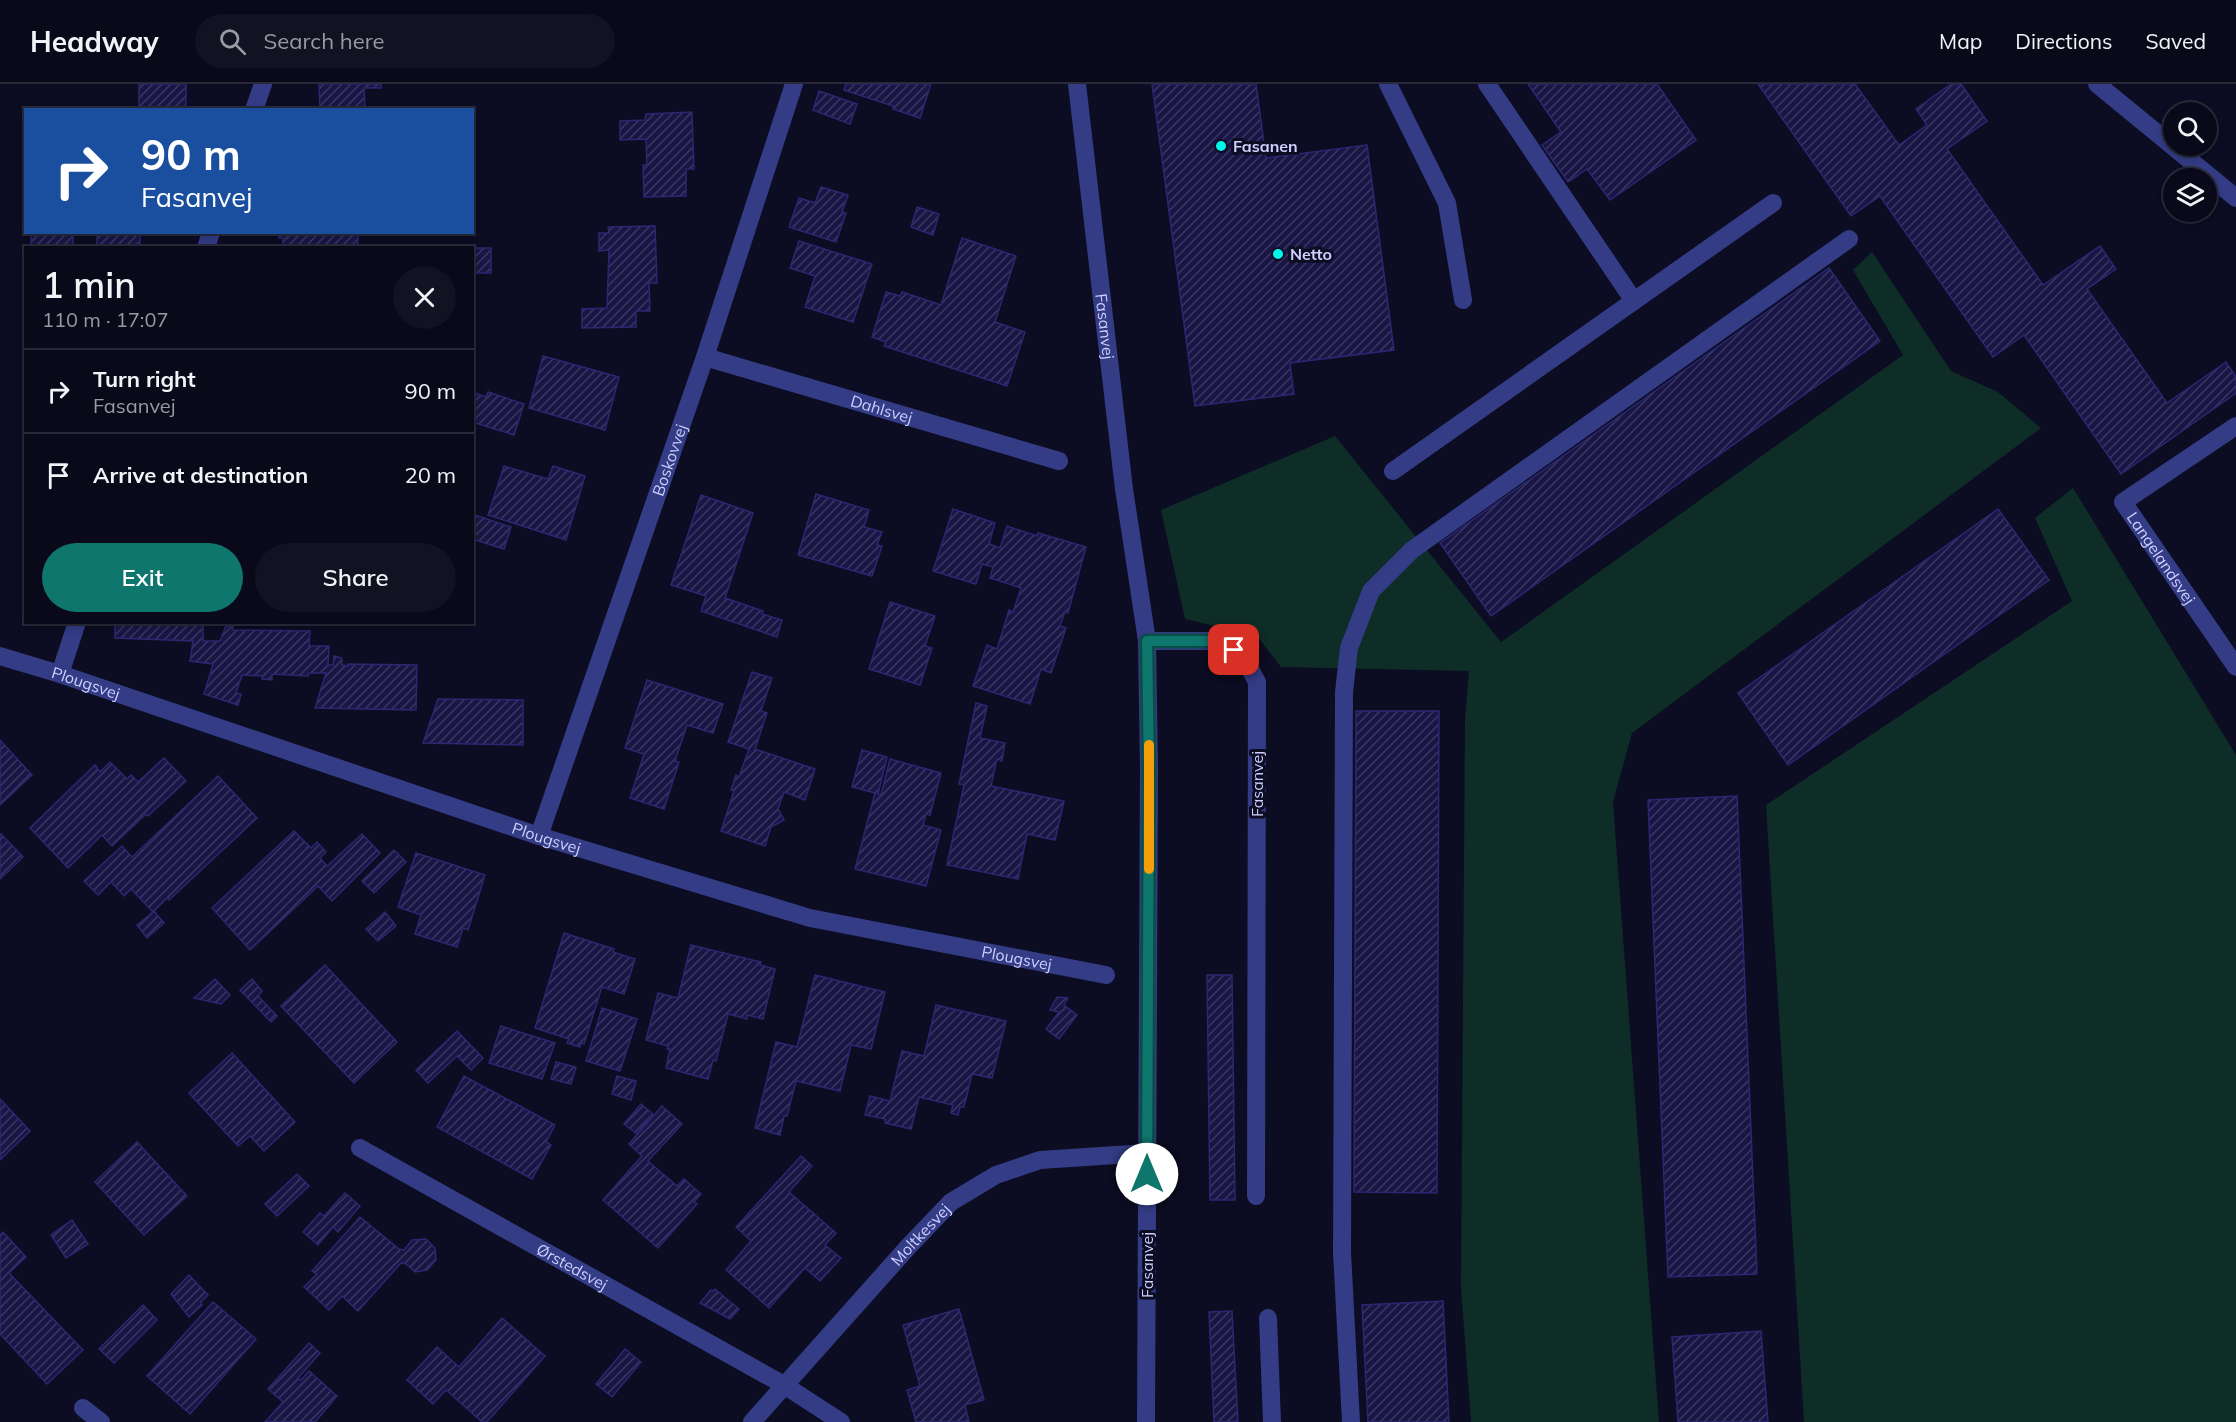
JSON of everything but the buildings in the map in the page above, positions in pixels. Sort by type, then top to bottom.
[{"type":"street","points":[[255,108],[262,84]]},
{"type":"street","name":"Boskovvej","points":[[539,836],[705,357],[794,84]]},
{"type":"street","name":"Fasanvej","points":[[1077,84],[1124,489],[1147,641],[1149,768],[1146,1422]]},
{"type":"street","points":[[1388,84],[1447,203],[1463,300]]},
{"type":"street","points":[[1487,84],[1634,301]]},
{"type":"street","points":[[2097,84],[2236,198]]},
{"type":"street","points":[[1393,471],[1773,203]]},
{"type":"street","points":[[1351,1422],[1342,1252],[1344,704],[1348,648],[1357,623],[1371,591],[1412,550],[1849,238]]},
{"type":"street","name":"Dahlsvej","points":[[705,357],[1059,461]]},
{"type":"street","name":"Langelandsvej","points":[[2236,426],[2123,502],[2236,668]]},
{"type":"street","points":[[60,674],[76,624]]},
{"type":"street","name":"Fasanvej","points":[[1147,641],[1224,641],[1244,658],[1257,682],[1257,1196]]},
{"type":"street","name":"Plougsvej","points":[[0,656],[60,674],[539,836],[810,918],[1106,975]]},
{"type":"street","name":"Ørstedsvej","points":[[360,1148],[784,1385],[841,1422]]},
{"type":"street","name":"Moltkesvej","points":[[752,1422],[951,1202],[996,1175],[1040,1160],[1147,1153]]},
{"type":"street","points":[[1268,1318],[1272,1422]]},
{"type":"street","points":[[83,1408],[100,1422]]},
{"type":"green space","points":[[1872,252],[1951,371],[1998,392],[2041,428],[1632,733],[1613,802],[1659,1422],[1471,1422],[1461,1287],[1465,720],[1469,671],[1281,667],[1257,636],[1185,619],[1161,510],[1335,436],[1501,642],[1903,355],[1853,270]]},
{"type":"green space","points":[[2073,488],[2236,755],[2236,1422],[1804,1422],[1766,805],[2072,601],[2035,518]]},
{"type":"slow traffic","points":[[1149,745],[1149,869]]},
{"type":"place","name":"Fasanen","points":[[1221,146]]},
{"type":"place","name":"Netto","points":[[1278,254]]},
{"type":"route","points":[[1147,1174],[1149,768],[1147,641],[1224,641],[1234,650]]}]
